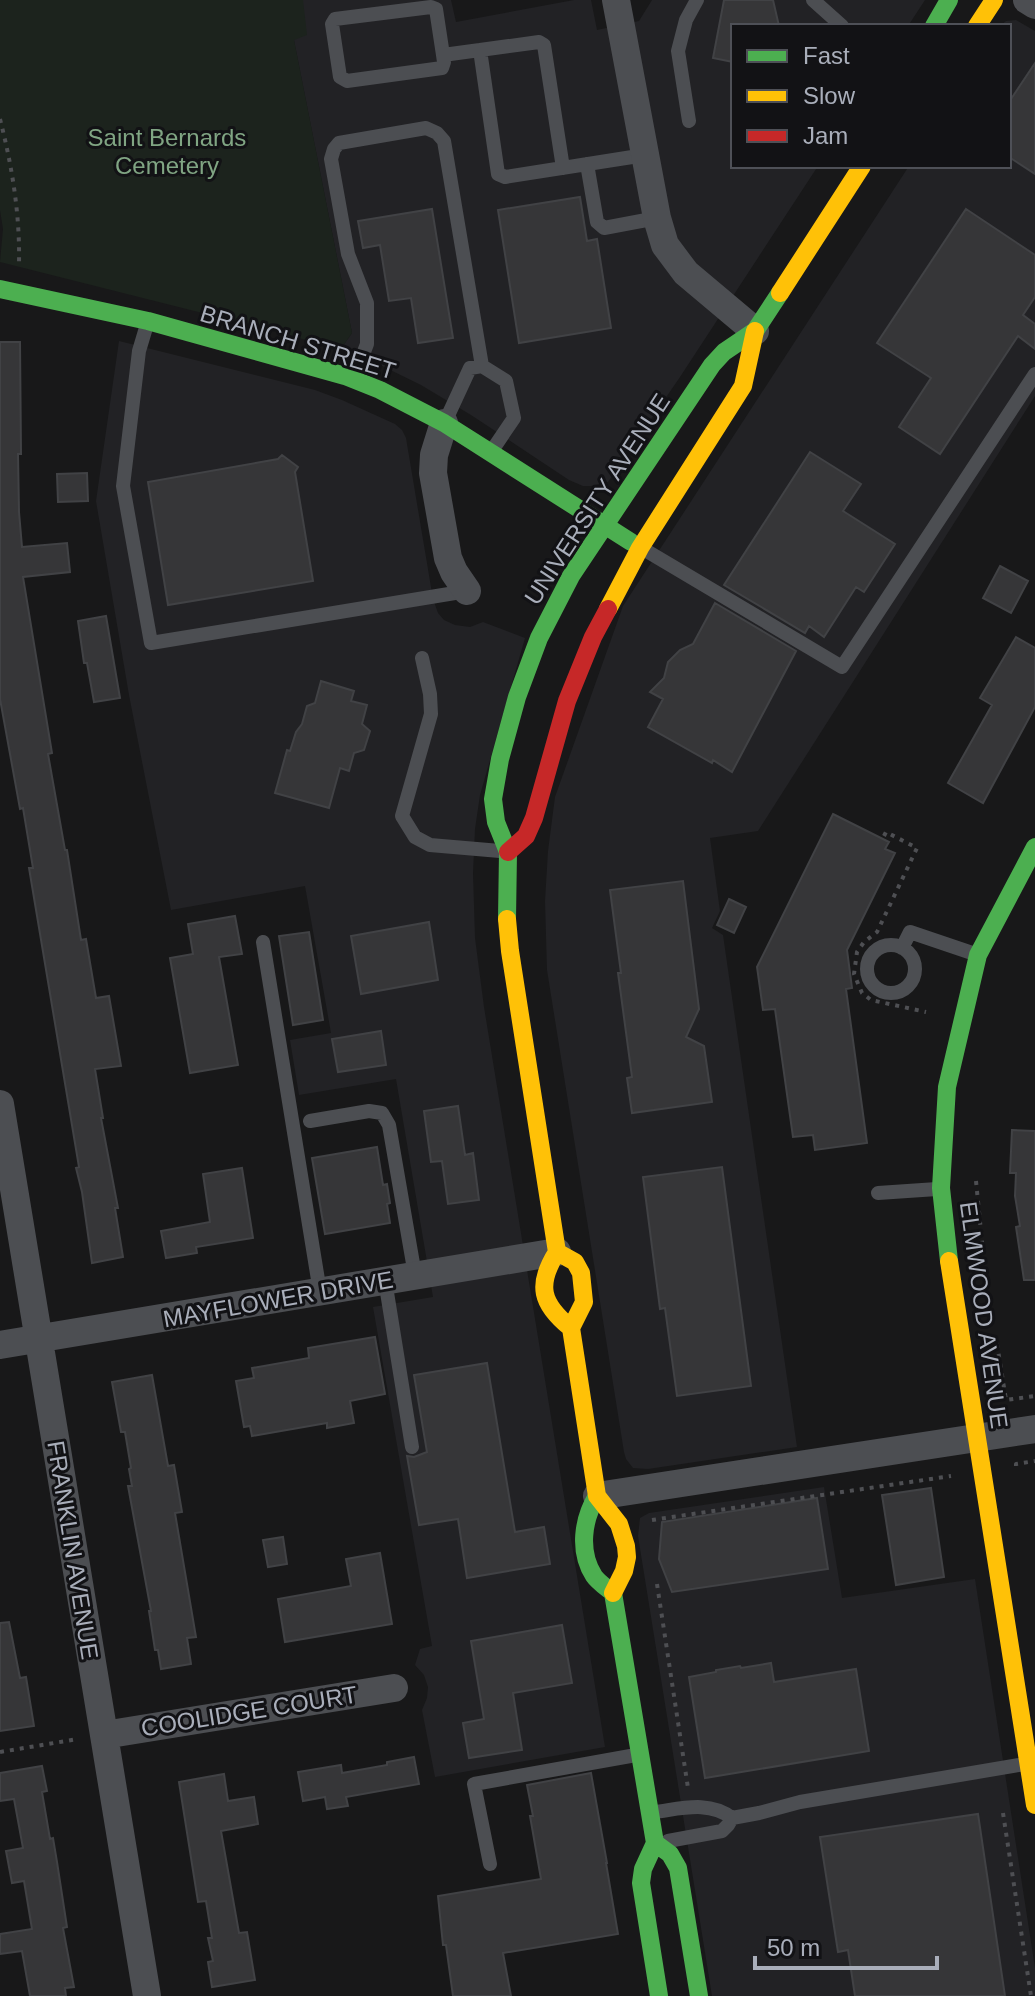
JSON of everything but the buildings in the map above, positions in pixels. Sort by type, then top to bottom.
[{"type":"main road","points":[[935,24],[949,0]]},
{"type":"main road","points":[[978,24],[994,0]]},
{"type":"main road","name":"UNIVERSITY AVENUE","points":[[571,1328],[552,1312],[545,1293],[544,1273],[557,1252],[510,951],[506,906],[508,852],[496,822],[493,799],[500,759],[529,662],[574,570],[712,365],[724,352],[755,331],[861,168]]},
{"type":"main road","name":"BRANCH STREET","points":[[0,289],[148,321],[353,379],[403,400],[444,423],[640,548]]},
{"type":"main road","name":"UNIVERSITY AVENUE","points":[[508,852],[522,840],[531,825],[571,689],[593,637],[640,548],[743,386],[755,331]]},
{"type":"main road","name":"ELMWOOD AVENUE","points":[[1035,847],[978,955],[947,1087],[941,1188],[945,1233],[1035,1805]]},
{"type":"main road","points":[[557,1252],[575,1262],[582,1277],[584,1302],[571,1328],[597,1496],[619,1524],[626,1546],[624,1571],[613,1593],[655,1843],[643,1869],[641,1883],[659,1996]]},
{"type":"main road","points":[[597,1496],[588,1511],[584,1544],[587,1562],[595,1578],[613,1593]]},
{"type":"main road","points":[[655,1843],[670,1854],[678,1868],[699,1996]]},
{"type":"street","points":[[616,0],[657,218],[665,245],[686,273],[755,331]]},
{"type":"street","points":[[1027,0],[1035,5]]},
{"type":"street","points":[[444,423],[433,461],[433,473],[448,558],[467,591]]},
{"type":"street","name":"FRANKLIN AVENUE","points":[[0,1104],[39,1340],[92,1737],[147,1996]]},
{"type":"street","name":"MAYFLOWER DRIVE","points":[[0,1345],[557,1252]]},
{"type":"street","points":[[597,1496],[1035,1429]]},
{"type":"street","name":"COOLIDGE COURT","points":[[92,1737],[394,1688]]},
{"type":"lane","points":[[689,121],[678,51],[686,20],[697,0]]},
{"type":"lane","points":[[813,0],[840,24]]},
{"type":"lane","points":[[431,7],[436,9],[443,55],[442,68],[347,81],[340,77],[332,24],[335,19],[431,7]]},
{"type":"lane","points":[[443,55],[539,42],[544,45],[563,168]]},
{"type":"lane","points":[[480,50],[498,174],[505,177],[645,155]]},
{"type":"lane","points":[[353,379],[367,344],[367,303],[348,254],[331,159],[339,143],[426,128],[444,141],[482,366]]},
{"type":"lane","points":[[587,164],[599,226],[604,228],[657,218]]},
{"type":"lane","points":[[148,321],[139,351],[123,486],[151,643],[467,591]]},
{"type":"lane","points":[[444,423],[470,368],[482,366],[506,381],[514,418],[491,453]]},
{"type":"lane","points":[[640,548],[842,667],[1035,374]]},
{"type":"lane","points":[[422,658],[431,714],[402,816],[415,837],[430,845],[508,852]]},
{"type":"lane","points":[[902,948],[910,932],[978,955]]},
{"type":"lane","points":[[263,942],[320,1292]]},
{"type":"lane","points":[[310,1121],[369,1111],[382,1113],[389,1125],[415,1275]]},
{"type":"lane","points":[[878,1193],[941,1188]]},
{"type":"lane","points":[[385,1280],[412,1447]]},
{"type":"lane","points":[[490,1864],[474,1784],[640,1754]]},
{"type":"lane","points":[[655,1843],[718,1832],[725,1829],[732,1818],[800,1802],[1029,1764]]},
{"type":"lane","points":[[650,1813],[690,1807],[712,1808],[732,1818]]},
{"type":"path","points":[[0,119],[10,160],[19,253]]},
{"type":"path","points":[[884,836],[886,832],[917,848],[877,932],[857,952],[854,974],[862,993],[871,1000],[926,1012]]},
{"type":"path","points":[[976,1174],[983,1252]]},
{"type":"path","points":[[997,1341],[1006,1400],[1035,1396]]},
{"type":"path","points":[[1018,1479],[1016,1464],[1035,1461]]},
{"type":"path","points":[[647,1521],[951,1475],[953,1489]]},
{"type":"path","points":[[655,1575],[690,1807]]},
{"type":"path","points":[[0,1752],[92,1737]]},
{"type":"path","points":[[996,1769],[1031,1996]]},
{"type":"shaded area","points":[[286,0],[451,0],[456,22],[574,0],[591,0],[597,30],[639,21],[652,0],[925,0],[909,24],[731,24],[731,168],[817,168],[608,482],[583,486],[569,480],[421,385],[370,360],[340,350],[352,333]]},
{"type":"shaded area","points":[[1016,20],[1035,31],[1035,396],[758,831],[710,838],[720,911],[712,928],[723,935],[797,1447],[648,1469],[633,1468],[624,1452],[547,970],[545,901],[555,797],[623,606],[908,168],[1011,168],[1011,24],[1002,24]]},
{"type":"shaded area","points":[[119,341],[315,390],[395,424],[406,438],[433,599],[438,613],[455,625],[470,627],[483,622],[525,638],[480,795],[473,873],[475,938],[605,1747],[435,1777],[422,1710],[428,1687],[424,1675],[415,1665],[420,1649],[432,1646],[373,1307],[433,1297],[396,1079],[299,1095],[290,1040],[331,1033],[305,886],[171,910],[129,695],[96,501]]},
{"type":"shaded area","points":[[824,1487],[842,1598],[975,1579],[1035,1968],[1035,1996],[712,1996],[638,1536],[640,1518],[649,1513]]},
{"type":"green space","name":"Saint Bernards Cemetery","points":[[0,0],[303,0],[307,35],[294,40],[352,333],[340,350],[0,262],[3,229],[0,210]]},
{"type":"traffic: fast","points":[[935,24],[949,0]]},
{"type":"traffic: fast","points":[[0,289],[148,321],[345,376],[380,390],[444,423],[631,542]]},
{"type":"traffic: fast","points":[[507,919],[508,852],[496,822],[493,799],[517,697],[539,638],[571,576],[712,365],[724,352],[755,331],[780,293]]},
{"type":"traffic: fast","points":[[949,1261],[941,1188],[947,1087],[978,955],[1035,847]]},
{"type":"traffic: fast","points":[[597,1496],[588,1515],[584,1546],[594,1576],[613,1593],[655,1843],[643,1869],[641,1883],[659,1996]]},
{"type":"traffic: fast","points":[[655,1843],[670,1854],[678,1868],[699,1996]]},
{"type":"traffic: slow","points":[[978,24],[994,0]]},
{"type":"traffic: slow","points":[[780,293],[861,168]]},
{"type":"traffic: slow","points":[[608,609],[640,548],[743,386],[755,331]]},
{"type":"traffic: slow","points":[[507,919],[557,1252],[546,1274],[545,1293],[553,1311],[571,1328]]},
{"type":"traffic: slow","points":[[557,1252],[575,1262],[581,1273],[584,1302],[571,1328],[597,1496],[619,1524],[626,1546],[624,1571],[613,1593]]},
{"type":"traffic: slow","points":[[949,1261],[1035,1805]]},
{"type":"traffic: jam","points":[[508,852],[526,836],[534,818],[567,701],[608,609]]}]
